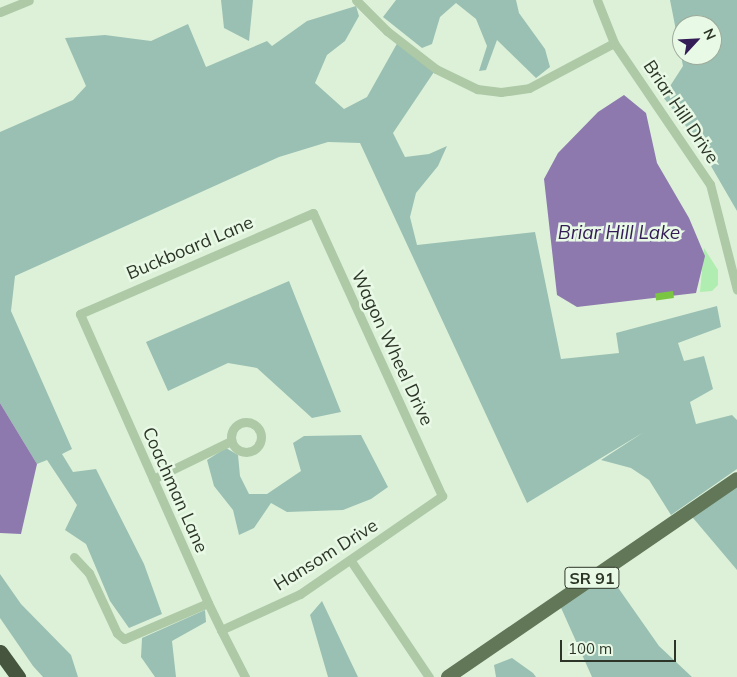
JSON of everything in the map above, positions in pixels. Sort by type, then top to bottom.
[{"type":"highway","points":[[0,652],[18,677]]},
{"type":"main road","name":"SR 91","points":[[448,677],[737,479]]},
{"type":"street","points":[[0,12],[29,0]]},
{"type":"street","points":[[356,0],[387,31],[436,69],[477,90],[501,92],[529,88],[614,43]]},
{"type":"street","name":"Briar Hill Drive","points":[[597,0],[614,43],[710,184],[737,290]]},
{"type":"street","name":"Buckboard Lane","points":[[80,314],[313,213]]},
{"type":"street","name":"Wagon Wheel Drive","points":[[313,213],[442,496]]},
{"type":"street","name":"Coachman Lane","points":[[80,314],[220,630],[245,677]]},
{"type":"street","points":[[153,479],[231,441]]},
{"type":"street","name":"Hansom Drive","points":[[220,630],[300,594],[351,561],[442,496]]},
{"type":"street","points":[[74,557],[88,573],[117,633],[124,639],[208,602]]},
{"type":"street","points":[[351,561],[429,677]]},
{"type":"shaded area","points":[[221,0],[253,0],[249,41],[224,28]]},
{"type":"shaded area","points":[[396,0],[516,0],[519,13],[545,49],[550,67],[536,78],[497,40],[486,70],[479,71],[487,46],[476,19],[456,3],[440,17],[432,44],[422,48],[383,17]]},
{"type":"shaded area","points":[[670,0],[737,0],[737,211],[693,135],[663,97],[683,65],[722,65],[722,15],[673,15]]},
{"type":"shaded area","points":[[356,6],[359,16],[345,41],[327,55],[315,83],[344,109],[367,97],[399,40],[436,69],[393,133],[405,157],[429,154],[447,146],[438,166],[416,193],[410,217],[417,245],[535,232],[561,359],[619,353],[616,333],[717,306],[721,327],[678,343],[684,361],[704,356],[713,389],[690,402],[696,424],[732,415],[737,420],[737,469],[671,515],[649,480],[631,468],[601,460],[644,432],[527,503],[360,143],[328,142],[279,157],[15,276],[11,311],[72,449],[62,454],[73,472],[96,469],[144,564],[162,614],[129,628],[110,601],[86,544],[65,530],[77,505],[47,460],[37,464],[0,403],[0,132],[73,100],[86,86],[65,38],[105,35],[151,41],[188,24],[206,67],[267,41],[272,46],[307,21]]},
{"type":"shaded area","points":[[289,281],[341,412],[312,418],[257,368],[228,363],[168,391],[146,342]]},
{"type":"shaded area","points":[[361,435],[388,487],[371,499],[343,510],[287,512],[271,503],[254,528],[239,535],[233,510],[214,486],[207,460],[226,448],[238,455],[240,476],[249,494],[267,494],[301,471],[293,443],[304,436]]},
{"type":"shaded area","points":[[737,479],[737,570],[688,512]]},
{"type":"shaded area","points":[[605,569],[659,646],[692,677],[592,677],[558,601]]},
{"type":"shaded area","points":[[0,574],[21,604],[71,655],[78,677],[43,677],[33,666],[0,618]]},
{"type":"shaded area","points":[[322,601],[358,677],[328,677],[310,615]]},
{"type":"shaded area","points":[[205,610],[206,622],[172,641],[176,677],[155,677],[141,657],[142,638]]},
{"type":"shaded area","points":[[512,658],[536,677],[496,677],[494,665]]},
{"type":"sand","points":[[704,248],[718,270],[718,285],[712,291],[700,292]]},
{"type":"water","name":"Briar Hill Lake","points":[[624,95],[646,113],[657,163],[689,218],[705,256],[696,293],[577,307],[557,295],[544,179],[558,153],[598,112]]},
{"type":"water","points":[[0,403],[37,464],[21,534],[0,533]]},
{"type":"building","points":[[673,291],[674,298],[656,300],[655,294]]}]
